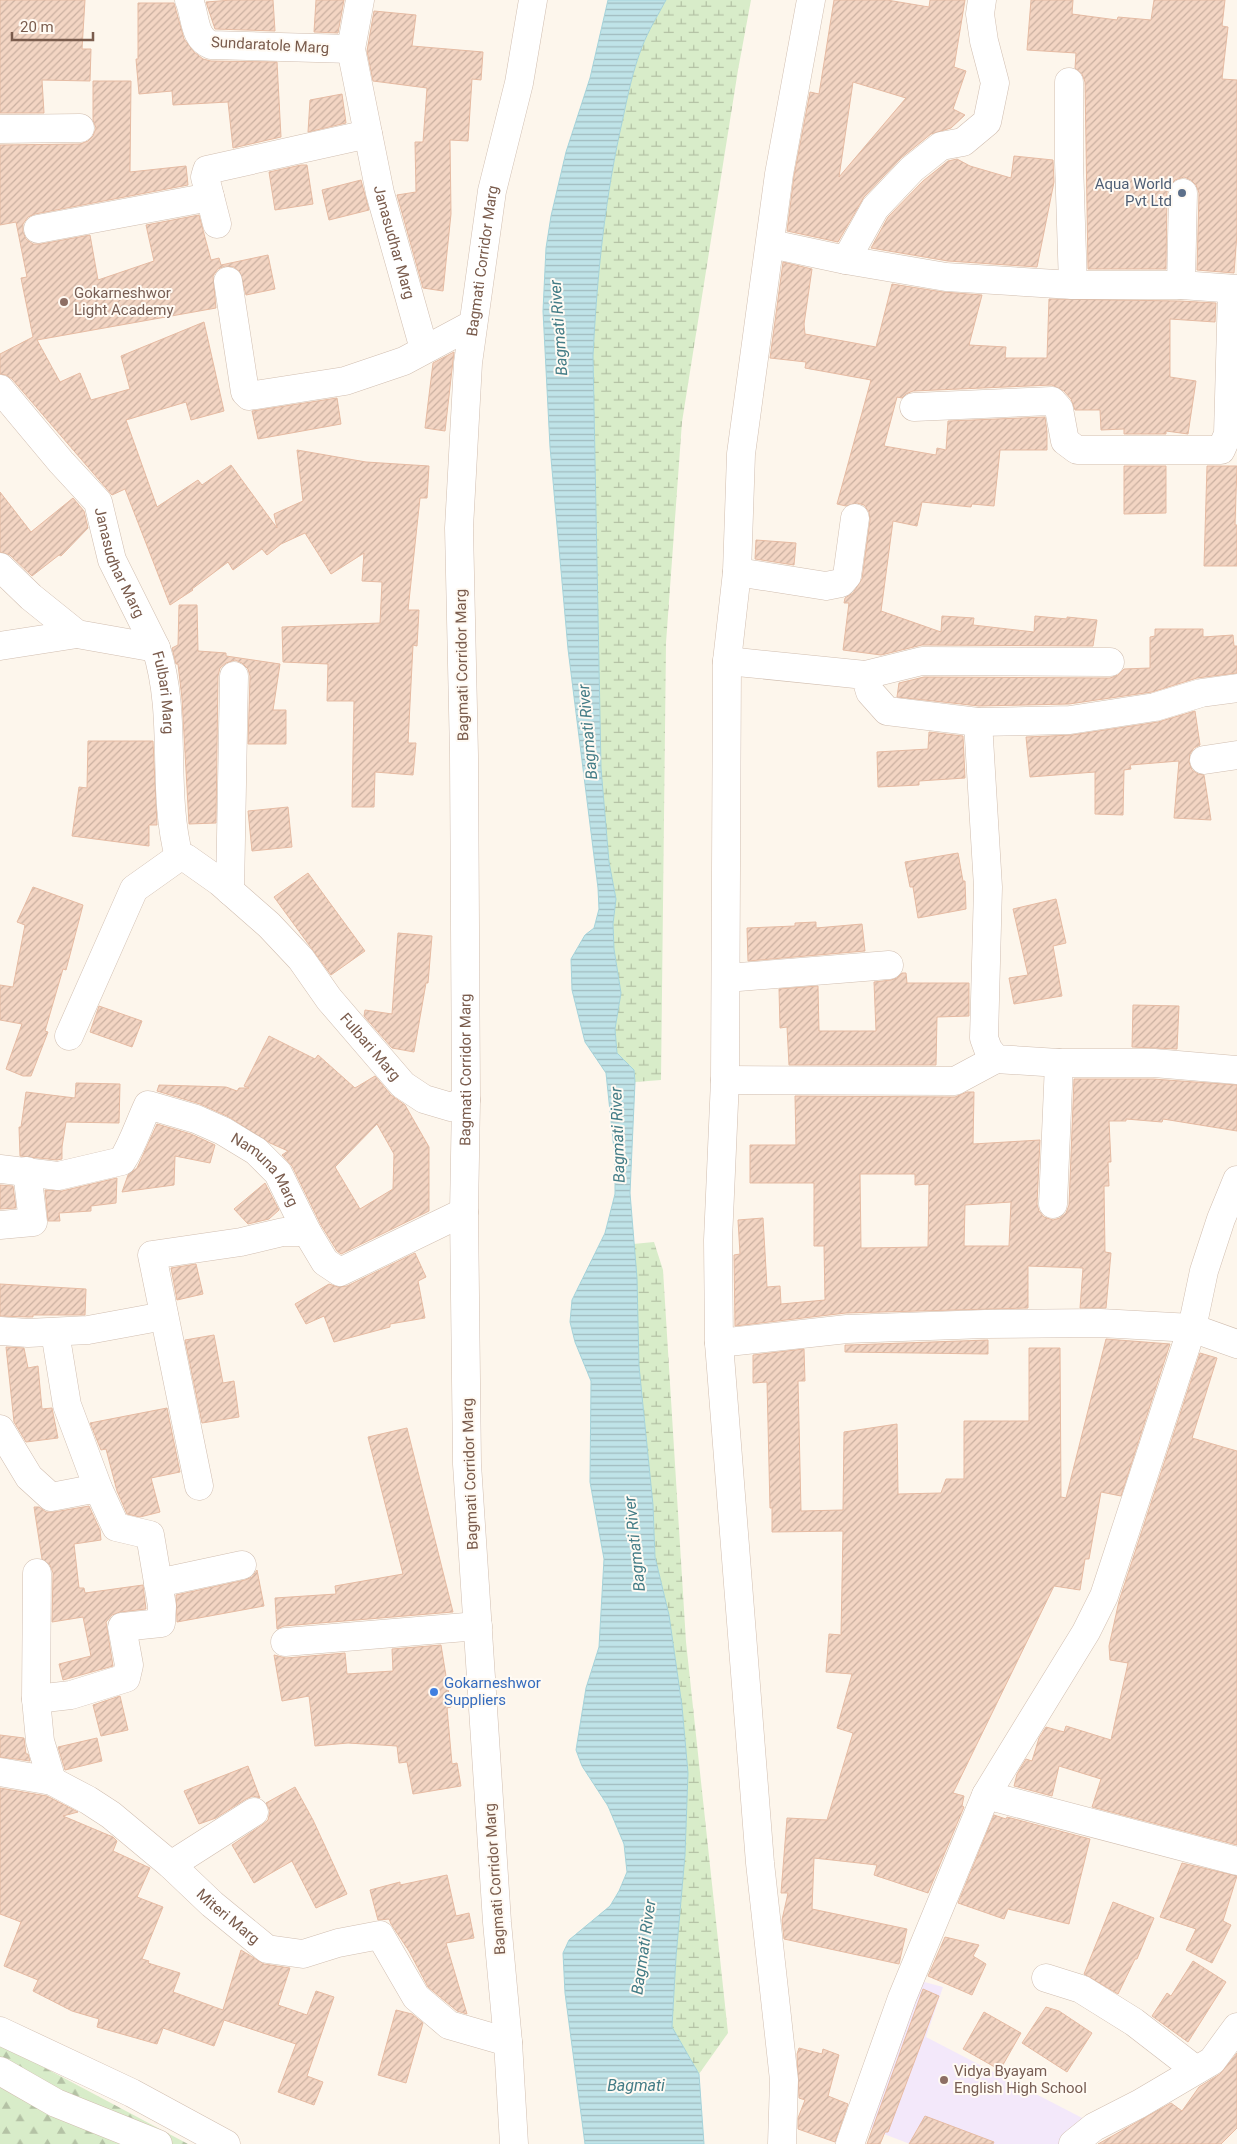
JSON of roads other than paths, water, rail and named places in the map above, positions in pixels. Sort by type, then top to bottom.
[{"type":"street","name":"Sundaratole Marg","points":[[189,0],[198,36],[204,42],[211,45],[351,49]]},
{"type":"street","name":"Janasudhar Marg","points":[[360,0],[351,49],[380,193],[424,349]]},
{"type":"street","name":"Bagmati Corridor Marg","points":[[514,2144],[508,2042],[497,1922],[467,1464],[464,1212],[466,1100],[464,756],[459,528],[468,363],[473,324],[492,191],[518,83],[533,0]]},
{"type":"street","points":[[782,2144],[784,2080],[760,1864],[718,1343],[718,1240],[725,1080],[727,661],[737,572],[741,454],[779,174],[811,0]]},
{"type":"street","points":[[846,260],[875,208],[912,169],[941,146],[963,142],[987,122],[995,83],[984,41],[980,14],[982,0]]},
{"type":"street","points":[[1069,82],[1069,162],[1074,285]]},
{"type":"street","points":[[0,130],[80,128]]},
{"type":"street","points":[[217,224],[205,177],[207,170],[368,134]]},
{"type":"street","points":[[1182,285],[1183,193]]},
{"type":"street","points":[[38,229],[210,197]]},
{"type":"street","points":[[771,244],[846,260],[946,277],[1074,285],[1182,285],[1234,290],[1228,434],[1221,450],[1077,450],[1065,440],[1059,409],[1052,401],[914,407]]},
{"type":"street","points":[[228,281],[245,392],[249,396],[345,381],[404,361],[473,324]]},
{"type":"street","name":"Janasudhar Marg","points":[[0,389],[61,462],[98,502],[112,560],[156,648]]},
{"type":"street","points":[[737,572],[826,586],[840,583],[847,576],[855,518]]},
{"type":"street","name":"Fulbari Marg","points":[[0,568],[77,634],[156,648],[163,670],[168,706],[167,740],[173,832],[179,857],[186,858],[230,891],[269,925],[301,959],[329,999],[403,1085],[424,1100],[451,1106],[466,1100]]},
{"type":"street","points":[[0,646],[77,634]]},
{"type":"street","points":[[727,661],[865,675],[922,661],[1110,662]]},
{"type":"street","points":[[865,675],[870,692],[887,711],[978,722],[1070,720],[1146,708],[1202,694],[1237,688]]},
{"type":"street","points":[[230,891],[234,676]]},
{"type":"street","points":[[978,722],[988,887],[984,1038],[988,1049],[996,1059]]},
{"type":"street","points":[[1204,760],[1237,755]]},
{"type":"street","points":[[69,1036],[134,889],[179,857]]},
{"type":"street","points":[[726,978],[889,965]]},
{"type":"street","points":[[725,1080],[955,1081],[996,1059],[1059,1063],[1154,1063],[1237,1070]]},
{"type":"street","points":[[1053,1204],[1059,1063]]},
{"type":"street","name":"Namuna Marg","points":[[0,1169],[58,1176],[122,1160],[130,1149],[148,1105],[196,1119],[223,1131],[256,1151],[278,1173],[307,1232],[283,1232],[240,1242],[153,1254],[151,1257],[199,1486]]},
{"type":"street","points":[[0,1225],[33,1222],[27,1171]]},
{"type":"street","points":[[850,2144],[902,1998],[986,1795],[1086,1632],[1104,1596],[1192,1328],[1204,1271],[1221,1219],[1237,1180]]},
{"type":"street","points":[[307,1232],[325,1262],[340,1272],[464,1212]]},
{"type":"street","points":[[0,1331],[28,1333],[88,1330],[164,1316]]},
{"type":"street","points":[[718,1343],[847,1329],[985,1324],[1100,1323],[1192,1328],[1237,1344]]},
{"type":"street","points":[[36,1699],[71,1695],[126,1678],[129,1665],[122,1627],[161,1623],[162,1606],[150,1535],[116,1527],[98,1488],[68,1405],[55,1332]]},
{"type":"street","points":[[0,1429],[29,1477],[51,1496],[98,1488]]},
{"type":"street","points":[[158,1583],[242,1566]]},
{"type":"street","points":[[37,1573],[36,1699],[40,1742],[52,1781]]},
{"type":"street","points":[[285,1642],[478,1626]]},
{"type":"street","name":"Miteri Marg","points":[[0,1772],[52,1781],[88,1800],[111,1815],[171,1864],[212,1904],[267,1950],[303,1954],[338,1943],[380,1935],[416,1997],[449,2025],[508,2042]]},
{"type":"street","points":[[986,1795],[1237,1861]]},
{"type":"street","points":[[171,1864],[254,1812]]},
{"type":"street","points":[[1046,1978],[1081,1989],[1134,2022],[1196,2070]]},
{"type":"street","points":[[1073,2144],[1094,2127],[1139,2104],[1212,2061],[1237,2027]]},
{"type":"street","points":[[0,2031],[132,2093],[226,2144]]},
{"type":"street","points":[[0,2071],[56,2102],[158,2144]]},
{"type":"water","name":"Bagmati","points":[[608,0],[666,0],[647,35],[633,73],[617,147],[603,236],[593,356],[601,768],[609,862],[616,899],[613,924],[614,949],[621,993],[615,1029],[617,1053],[634,1070],[630,1193],[637,1278],[639,1366],[653,1505],[655,1557],[669,1615],[682,1706],[688,1773],[685,1855],[672,2027],[699,2074],[704,2144],[585,2144],[565,1993],[563,1953],[569,1940],[610,1906],[627,1872],[624,1844],[608,1806],[582,1766],[576,1750],[586,1688],[599,1647],[604,1559],[590,1482],[591,1381],[575,1342],[570,1322],[572,1300],[605,1233],[615,1194],[615,1159],[606,1073],[585,1042],[572,990],[571,959],[585,935],[594,928],[599,909],[568,649],[550,447],[543,311],[546,248],[551,216],[566,152],[590,78]]},
{"type":"place","name":"Aqua World Pvt Ltd","points":[[1182,193]]},
{"type":"place","name":"Gokarneshwor Light Academy","points":[[64,302]]},
{"type":"place","name":"Gokarneshwor Suppliers","points":[[434,1692]]},
{"type":"place","name":"Vidya Byayam English High School","points":[[944,2080]]},
{"type":"water label","name":"Bagmati River","points":[[558,328]]},
{"type":"water label","name":"Bagmati River","points":[[587,732]]},
{"type":"water label","name":"Bagmati River","points":[[617,1135]]},
{"type":"water label","name":"Bagmati River","points":[[634,1544]]},
{"type":"water label","name":"Bagmati River","points":[[643,1947]]}]
